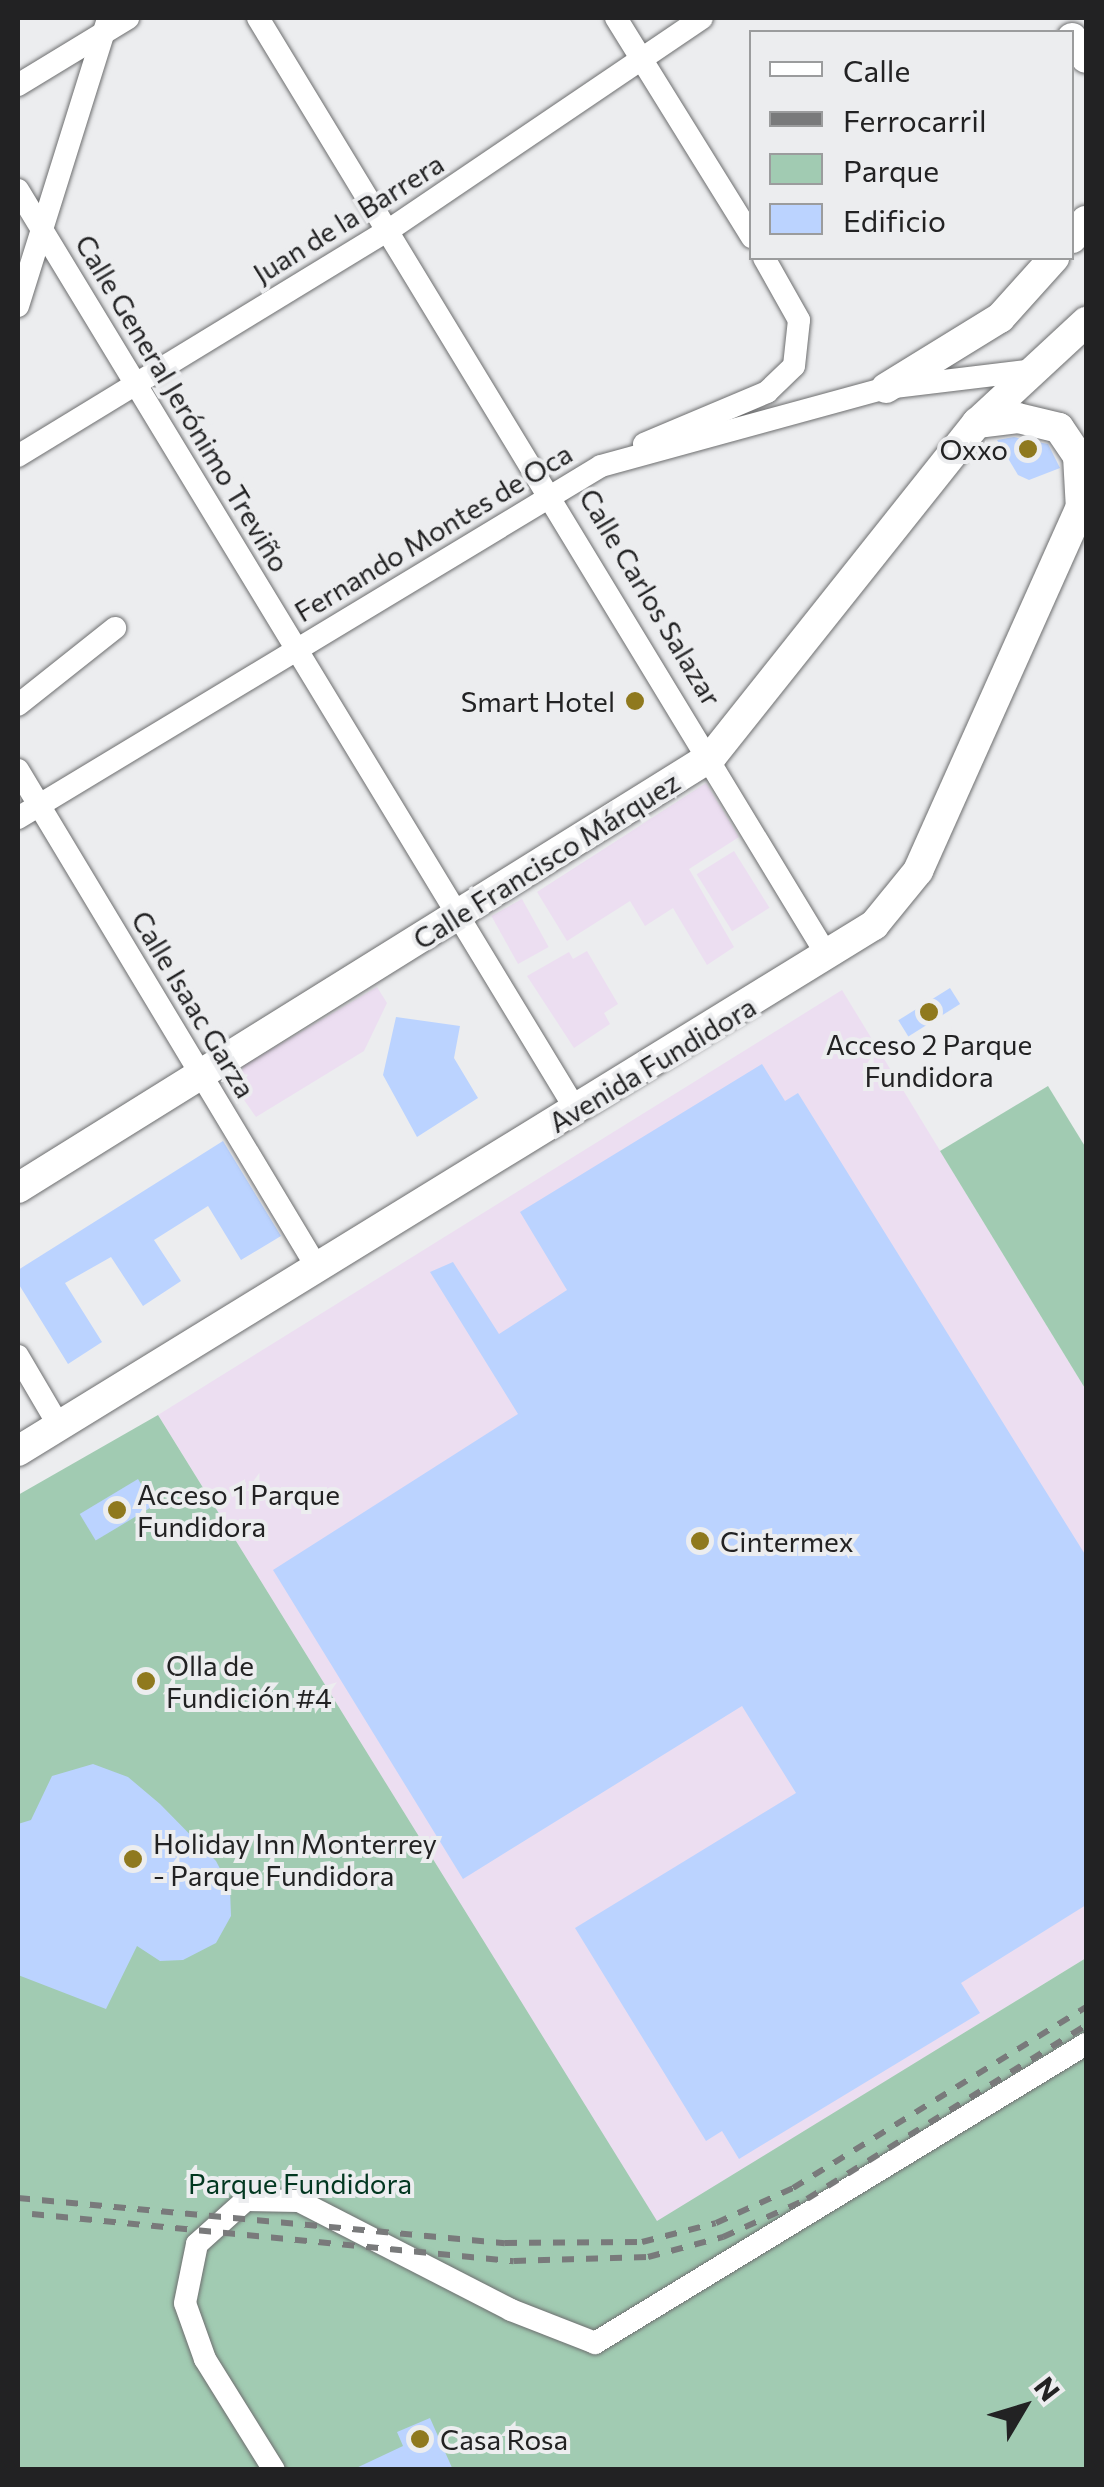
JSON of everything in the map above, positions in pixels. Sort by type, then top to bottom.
[{"type":"main road","points":[[886,388],[1000,318],[1052,260]]},
{"type":"main road","name":"Calle Francisco Márquez","points":[[18,1188],[712,756],[977,423],[1086,322]]},
{"type":"main road","points":[[977,423],[1018,418],[1059,428],[1078,456],[1084,514]]},
{"type":"main road","name":"Avenida Fundidora","points":[[18,1450],[828,957],[874,925],[918,871],[1084,514]]},
{"type":"street","points":[[18,85],[105,26],[128,18]]},
{"type":"street","name":"Calle Carlos Salazar","points":[[258,18],[554,494],[828,957]]},
{"type":"street","points":[[616,18],[749,232]]},
{"type":"street","name":"Juan de la Barrera","points":[[18,456],[392,228],[644,63],[702,18]]},
{"type":"street","points":[[18,306],[105,26]]},
{"type":"street","name":"Calle General Jerónimo Treviño","points":[[18,190],[576,1110]]},
{"type":"street","points":[[600,466],[786,377],[800,355],[799,320],[765,260]]},
{"type":"street","name":"Fernando Montes de Oca","points":[[18,818],[600,466],[886,388],[1035,370]]},
{"type":"street","points":[[18,705],[115,628]]},
{"type":"street","name":"Calle Isaac Garza","points":[[18,770],[318,1269]]},
{"type":"street","points":[[18,1356],[59,1426]]},
{"type":"street","points":[[274,2470],[205,2359],[185,2303],[197,2244],[246,2200],[300,2201],[511,2310],[595,2343],[1086,2044]]},
{"type":"shaded area","points":[[706,783],[739,837],[689,869],[734,947],[707,965],[673,908],[645,926],[630,901],[567,941],[537,892]]},
{"type":"shaded area","points":[[734,851],[770,908],[732,931],[697,874]]},
{"type":"shaded area","points":[[522,899],[549,947],[518,964],[491,916]]},
{"type":"shaded area","points":[[587,951],[618,1004],[604,1013],[610,1024],[574,1048],[527,976],[569,952],[573,959]]},
{"type":"shaded area","points":[[377,987],[387,1003],[364,1051],[256,1117],[237,1090],[243,1066]]},
{"type":"shaded area","name":"Cintermex","points":[[842,990],[1086,1390],[1086,1958],[657,2222],[158,1415]]},
{"type":"green space","points":[[1048,1086],[1086,1148],[1086,1390],[940,1151]]},
{"type":"green space","name":"Parque Fundidora","points":[[158,1415],[657,2221],[1086,1958],[1086,2469],[18,2469],[18,1495]]},
{"type":"building","name":"Oxxo","points":[[1014,437],[1048,444],[1060,468],[1029,480],[1018,475],[997,440]]},
{"type":"building","name":"Acceso 2 Parque Fundidora","points":[[950,988],[960,1004],[908,1036],[898,1020]]},
{"type":"building","points":[[396,1017],[460,1026],[454,1058],[478,1098],[417,1137],[383,1075]]},
{"type":"building","name":"Cintermex","points":[[762,1064],[785,1101],[798,1093],[1086,1556],[1086,1905],[961,1983],[980,2013],[739,2159],[722,2131],[706,2141],[575,1928],[796,1793],[742,1706],[463,1879],[273,1570],[518,1414],[430,1272],[453,1262],[499,1334],[567,1290],[520,1212]]},
{"type":"building","points":[[223,1141],[281,1236],[241,1260],[208,1206],[154,1240],[181,1281],[143,1306],[111,1257],[65,1283],[102,1342],[68,1364],[18,1283],[18,1270]]},
{"type":"building","name":"Acceso 1 Parque Fundidora","points":[[138,1479],[154,1506],[96,1541],[80,1514]]},
{"type":"building","points":[[93,1764],[128,1777],[160,1804],[216,1861],[230,1888],[231,1916],[216,1943],[183,1960],[160,1961],[137,1946],[106,2009],[18,1975],[18,1824],[31,1820],[52,1776]]},
{"type":"building","name":"Casa Rosa","points":[[430,2418],[453,2470],[352,2470],[403,2446],[397,2432]]},
{"type":"railway","points":[[18,2198],[505,2243],[642,2242],[716,2223],[793,2188],[1086,2007]]},
{"type":"railway","points":[[32,2214],[514,2261],[648,2257],[723,2237],[807,2199],[1086,2025]]},
{"type":"place","name":"Oxxo","points":[[1028,449]]},
{"type":"place","name":"Smart Hotel","points":[[635,701]]},
{"type":"place","name":"Acceso 2 Parque Fundidora","points":[[929,1012]]},
{"type":"place","name":"Acceso 1 Parque Fundidora","points":[[117,1510]]},
{"type":"place","name":"Cintermex","points":[[700,1541]]},
{"type":"place","name":"Olla de Fundición #4","points":[[146,1681]]},
{"type":"place","name":"Holiday Inn Monterrey - Parque Fundidora","points":[[133,1859]]},
{"type":"place","name":"Casa Rosa","points":[[420,2439]]}]
